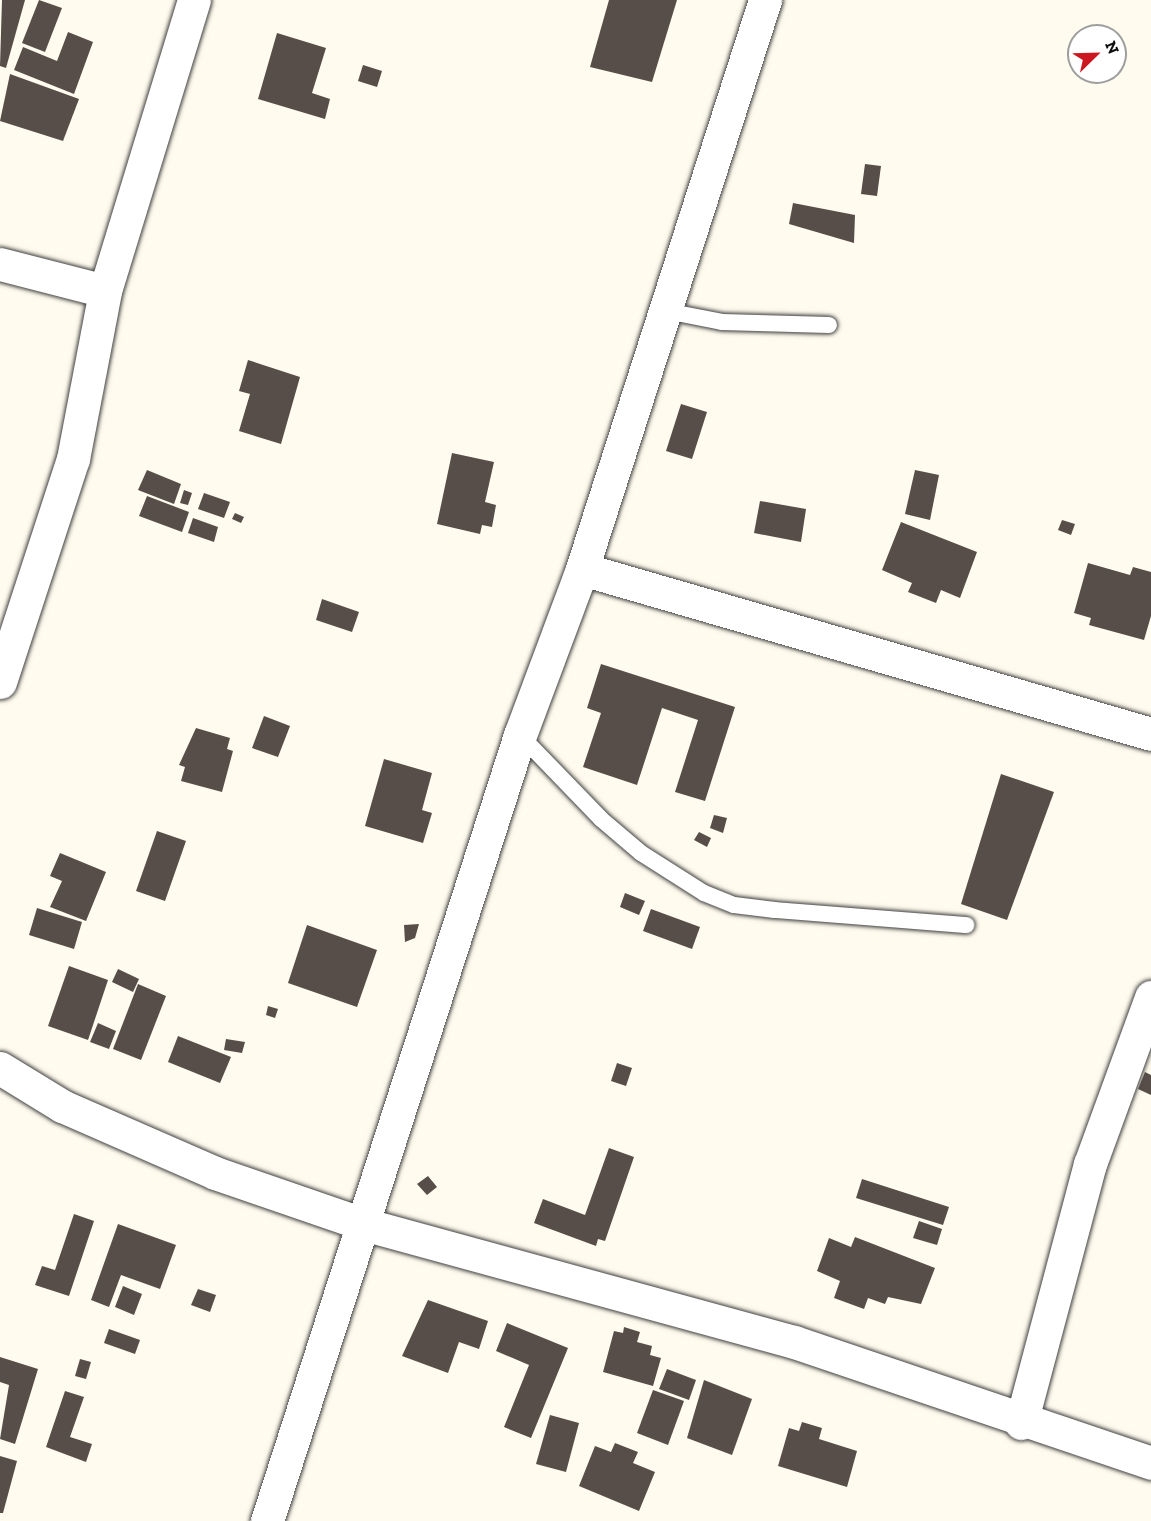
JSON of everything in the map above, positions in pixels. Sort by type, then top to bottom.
[{"type":"street","points":[[0,682],[73,459],[105,291],[194,0]]},
{"type":"street","points":[[267,1521],[520,735],[582,569],[661,310],[765,0]]},
{"type":"street","points":[[0,264],[105,291]]},
{"type":"street","points":[[582,569],[1151,734]]},
{"type":"street","points":[[1021,1423],[1090,1164],[1151,997]]},
{"type":"street","points":[[0,1068],[62,1106],[214,1173],[363,1224],[794,1342],[1021,1423],[1151,1463]]},
{"type":"lane","points":[[661,310],[722,322],[829,325]]},
{"type":"lane","points":[[520,735],[601,819],[641,853],[704,893],[734,905],[966,925]]},
{"type":"building","points":[[2,0],[25,0],[6,68],[0,66]]},
{"type":"building","points":[[39,0],[62,8],[45,52],[22,43]]},
{"type":"building","points":[[609,0],[677,0],[652,82],[590,67]]},
{"type":"building","points":[[68,32],[93,42],[74,94],[14,70],[23,47],[57,61]]},
{"type":"building","points":[[277,33],[326,48],[312,93],[330,99],[325,119],[258,99]]},
{"type":"building","points":[[363,65],[382,71],[377,87],[358,81]]},
{"type":"building","points":[[10,74],[79,99],[63,141],[0,121]]},
{"type":"building","points":[[865,164],[881,166],[877,196],[861,194]]},
{"type":"building","points":[[793,203],[855,215],[854,243],[789,224]]},
{"type":"building","points":[[248,360],[300,377],[281,444],[239,431],[250,394],[239,391]]},
{"type":"building","points":[[681,404],[707,412],[692,459],[666,451]]},
{"type":"building","points":[[452,453],[494,462],[485,502],[496,505],[492,527],[482,525],[480,534],[437,524]]},
{"type":"building","points":[[147,470],[181,484],[174,504],[138,490]]},
{"type":"building","points":[[915,470],[939,475],[930,520],[905,514]]},
{"type":"building","points":[[184,490],[192,493],[188,505],[180,503]]},
{"type":"building","points":[[204,493],[230,502],[224,518],[198,509]]},
{"type":"building","points":[[147,496],[189,512],[182,532],[139,516]]},
{"type":"building","points":[[760,501],[806,509],[801,542],[754,533]]},
{"type":"building","points":[[235,513],[244,517],[241,523],[232,519]]},
{"type":"building","points":[[193,518],[218,527],[214,542],[188,533]]},
{"type":"building","points":[[1062,520],[1075,524],[1071,535],[1058,530]]},
{"type":"building","points":[[901,522],[977,552],[960,598],[941,590],[936,603],[908,592],[912,583],[882,570]]},
{"type":"building","points":[[1088,563],[1130,575],[1133,567],[1151,572],[1151,616],[1144,640],[1089,625],[1091,618],[1074,613]]},
{"type":"building","points":[[322,599],[359,612],[352,632],[316,620]]},
{"type":"building","points":[[601,664],[735,707],[705,801],[675,792],[698,720],[662,708],[637,785],[583,767],[601,713],[587,708]]},
{"type":"building","points":[[264,716],[290,726],[278,757],[252,748]]},
{"type":"building","points":[[196,728],[230,738],[227,749],[233,751],[222,792],[181,781],[185,767],[179,765]]},
{"type":"building","points":[[384,759],[432,773],[422,810],[432,813],[423,843],[365,826]]},
{"type":"building","points":[[1001,774],[1054,792],[1007,920],[961,904]]},
{"type":"building","points":[[714,815],[727,818],[723,833],[710,828]]},
{"type":"building","points":[[157,831],[186,841],[165,901],[136,891]]},
{"type":"building","points":[[699,832],[711,838],[707,847],[694,840]]},
{"type":"building","points":[[60,853],[106,872],[86,921],[50,907],[62,881],[50,876]]},
{"type":"building","points":[[625,893],[645,901],[639,915],[620,907]]},
{"type":"building","points":[[37,908],[82,922],[74,949],[29,935]]},
{"type":"building","points":[[651,909],[700,927],[692,949],[643,931]]},
{"type":"building","points":[[419,924],[415,938],[405,942],[404,925]]},
{"type":"building","points":[[307,925],[377,950],[357,1007],[288,983]]},
{"type":"building","points":[[69,966],[108,980],[88,1040],[48,1026]]},
{"type":"building","points":[[118,969],[139,979],[133,992],[112,982]]},
{"type":"building","points":[[138,984],[166,996],[141,1060],[113,1049]]},
{"type":"building","points":[[268,1006],[278,1009],[275,1018],[266,1015]]},
{"type":"building","points":[[98,1023],[116,1031],[109,1049],[90,1042]]},
{"type":"building","points":[[178,1036],[231,1057],[220,1083],[168,1062]]},
{"type":"building","points":[[226,1039],[245,1042],[242,1053],[224,1050]]},
{"type":"building","points":[[617,1063],[632,1068],[626,1086],[611,1081]]},
{"type":"building","points":[[1145,1072],[1151,1075],[1151,1095],[1138,1089]]},
{"type":"building","points":[[609,1148],[634,1157],[605,1241],[598,1239],[596,1246],[534,1223],[543,1199],[585,1215]]},
{"type":"building","points":[[428,1176],[437,1187],[427,1195],[417,1184]]},
{"type":"building","points":[[862,1179],[949,1207],[943,1225],[856,1198]]},
{"type":"building","points":[[74,1214],[94,1221],[69,1296],[35,1285],[42,1266],[55,1270]]},
{"type":"building","points":[[919,1221],[942,1229],[937,1245],[913,1238]]},
{"type":"building","points":[[118,1224],[176,1245],[160,1289],[121,1275],[109,1307],[91,1300]]},
{"type":"building","points":[[855,1237],[935,1268],[921,1304],[888,1297],[885,1304],[868,1298],[864,1309],[834,1298],[840,1281],[817,1271],[829,1238],[851,1247]]},
{"type":"building","points":[[123,1286],[142,1294],[134,1315],[115,1307]]},
{"type":"building","points":[[198,1289],[216,1295],[210,1312],[191,1305]]},
{"type":"building","points":[[428,1300],[488,1321],[479,1349],[459,1342],[448,1373],[402,1356]]},
{"type":"building","points":[[507,1323],[568,1348],[531,1438],[504,1427],[529,1365],[496,1351]]},
{"type":"building","points":[[624,1327],[640,1332],[637,1342],[652,1346],[650,1355],[661,1358],[653,1386],[603,1372],[614,1331],[623,1333]]},
{"type":"building","points":[[109,1329],[140,1340],[135,1354],[104,1343]]},
{"type":"building","points":[[0,1357],[38,1369],[15,1444],[0,1439],[9,1385],[0,1382]]},
{"type":"building","points":[[80,1359],[91,1362],[86,1379],[75,1376]]},
{"type":"building","points":[[667,1369],[696,1380],[689,1400],[659,1389]]},
{"type":"building","points":[[704,1380],[752,1399],[732,1455],[687,1438]]},
{"type":"building","points":[[653,1390],[684,1401],[668,1445],[637,1433]]},
{"type":"building","points":[[65,1391],[84,1397],[70,1437],[92,1444],[86,1462],[46,1447]]},
{"type":"building","points":[[550,1415],[579,1423],[566,1472],[536,1464]]},
{"type":"building","points":[[802,1422],[822,1428],[819,1439],[857,1451],[847,1487],[778,1466],[789,1428],[799,1431]]},
{"type":"building","points":[[615,1443],[638,1452],[633,1463],[655,1472],[639,1511],[579,1486],[595,1446],[611,1452]]},
{"type":"building","points":[[0,1456],[17,1461],[3,1513],[0,1513]]}]
